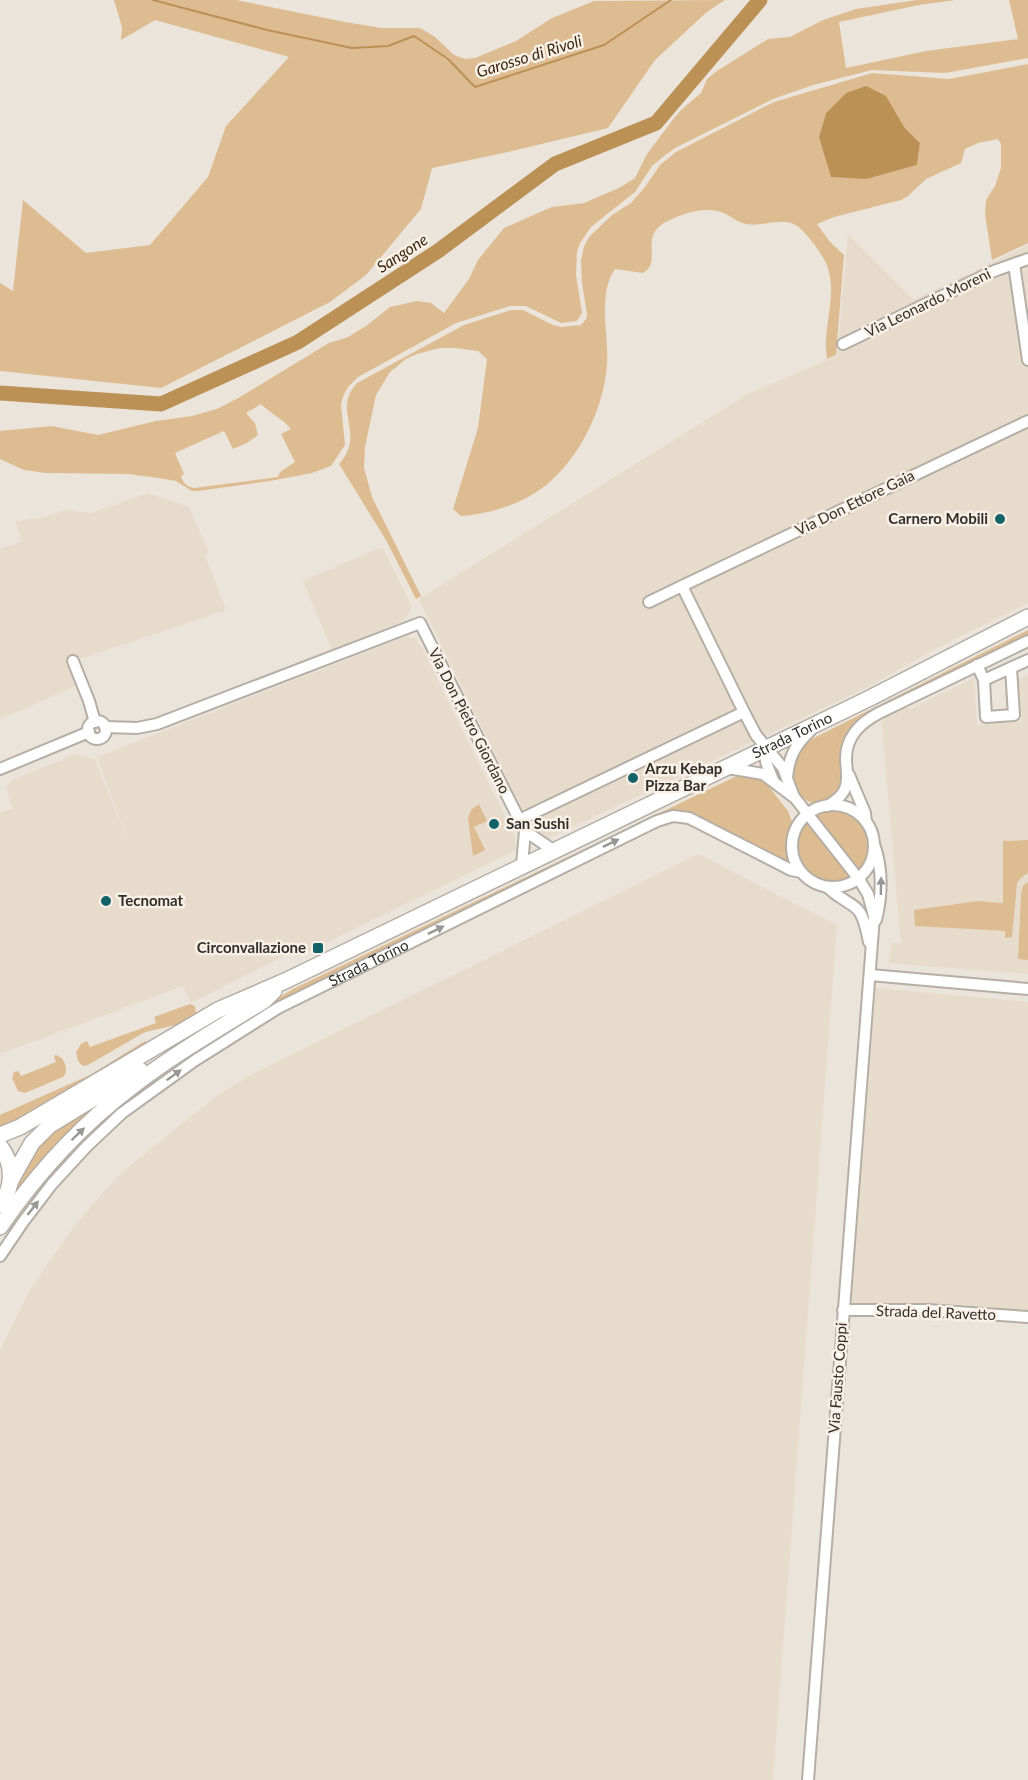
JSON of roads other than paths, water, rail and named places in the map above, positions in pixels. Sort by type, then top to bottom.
[{"type":"main road","name":"Strada Torino","points":[[0,1135],[20,1127],[218,1010],[285,981],[817,724],[1028,617]]},
{"type":"main road","name":"Strada Torino","points":[[0,1205],[32,1143],[50,1125],[285,981]]},
{"type":"main road","points":[[0,1227],[40,1174],[74,1137],[110,1105],[162,1065],[265,1000],[285,981]]},
{"type":"main road","points":[[0,1146],[10,1166],[11,1180]]},
{"type":"street","name":"Via Leonardo Moreni","points":[[843,344],[994,271],[1028,259]]},
{"type":"street","points":[[1014,264],[1028,360]]},
{"type":"street","name":"Via Don Ettore Gaia","points":[[649,602],[1028,421]]},
{"type":"street","points":[[682,586],[744,712],[766,748],[768,772],[775,783]]},
{"type":"street","name":"Via Don Pietro Giordano","points":[[105,727],[123,729],[157,724],[420,623],[519,819]]},
{"type":"street","name":"Strada Torino","points":[[848,772],[846,759],[849,742],[860,725],[869,718],[1028,640]]},
{"type":"street","points":[[984,680],[1025,661],[1015,647]]},
{"type":"street","points":[[73,662],[95,722]]},
{"type":"street","points":[[977,665],[984,680],[986,717],[1014,715],[1011,668]]},
{"type":"street","points":[[553,850],[525,831],[519,819],[744,712]]},
{"type":"street","points":[[95,722],[102,723],[105,727],[106,733],[99,738],[93,738],[89,732],[89,727],[95,722]]},
{"type":"street","points":[[787,777],[794,748],[817,724]]},
{"type":"street","points":[[0,769],[89,732]]},
{"type":"street","name":"Via Fausto Coppi","points":[[766,748],[778,759],[795,798]]},
{"type":"street","name":"Via Fausto Coppi","points":[[727,767],[755,771],[795,798],[858,878],[872,903],[874,929]]},
{"type":"street","points":[[848,772],[847,784],[843,793],[827,806],[808,814],[799,824],[793,839],[793,856],[801,872],[858,908],[862,914],[872,954]]},
{"type":"street","name":"Via Fausto Coppi","points":[[808,1780],[870,975],[874,929],[881,889],[879,859],[865,813],[848,772]]},
{"type":"street","points":[[827,806],[846,808],[861,817],[867,824]]},
{"type":"street","name":"Strada Torino","points":[[0,1256],[52,1184],[86,1147],[122,1113],[194,1061],[278,1008],[657,821],[673,816],[690,818],[791,870],[801,872]]},
{"type":"street","points":[[522,865],[525,831]]},
{"type":"street","points":[[827,887],[844,886],[858,878],[871,861],[874,842]]},
{"type":"street","points":[[870,975],[1028,989]]},
{"type":"street","name":"Strada del Ravetto","points":[[843,1310],[927,1310],[1028,1317]]},
{"type":"waterway","name":"Garosso di Rivoli","points":[[153,0],[267,30],[352,48],[388,46],[414,36],[448,59],[475,87],[604,45],[671,0]]},
{"type":"waterway","name":"Sangone","points":[[0,393],[161,404],[298,342],[438,251],[555,164],[656,123],[760,0]]},
{"type":"place","name":"Carnero Mobili","points":[[1000,519]]},
{"type":"place","name":"Arzu Kebap Pizza Bar","points":[[633,778]]},
{"type":"place","name":"San Sushi","points":[[494,824]]},
{"type":"place","name":"Tecnomat","points":[[106,901]]},
{"type":"place","name":"Circonvallazione","points":[[318,948]]}]
